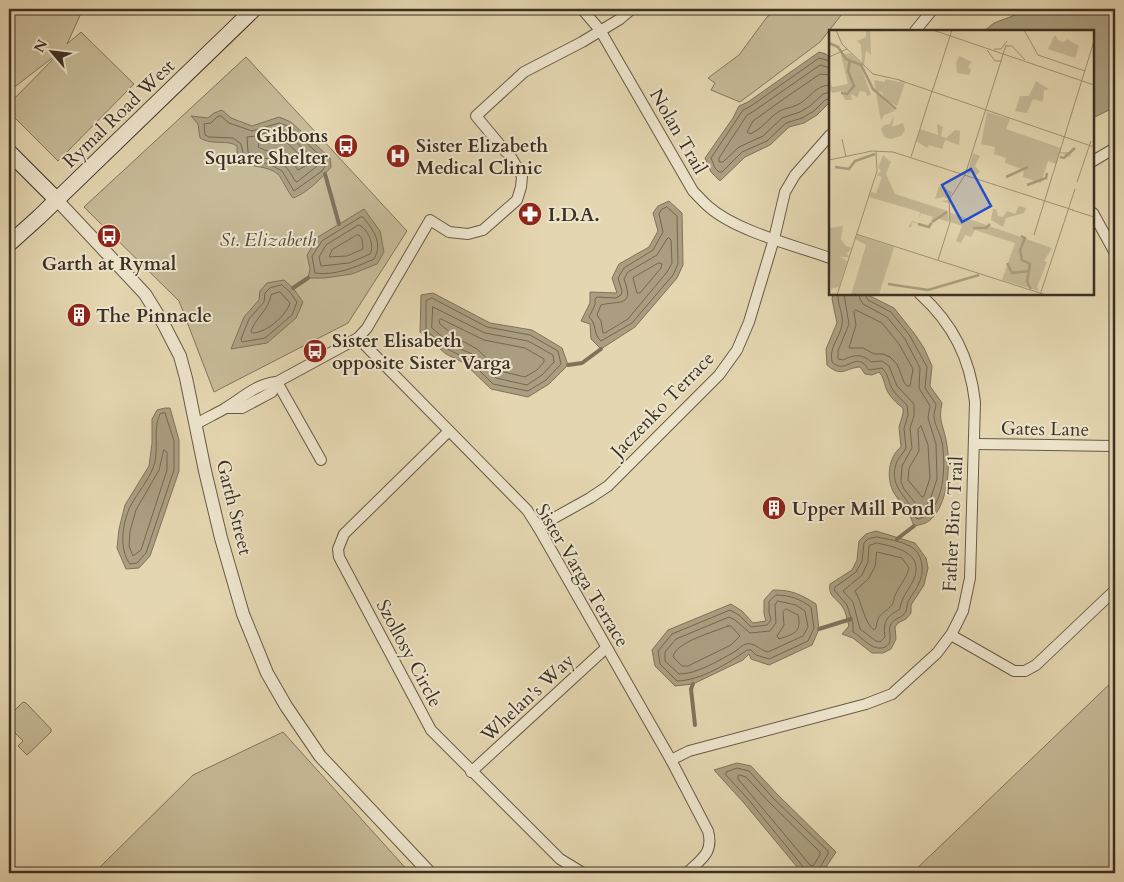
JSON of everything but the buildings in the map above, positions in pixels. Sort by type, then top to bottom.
[{"type":"main road","name":"Rymal Road West","points":[[9,244],[254,9]]},
{"type":"main road","name":"Garth Street","points":[[9,152],[57,200]]},
{"type":"street","name":"Nolan Trail","points":[[582,9],[600,30],[693,191],[710,208],[731,222],[774,239]]},
{"type":"street","points":[[196,424],[226,408],[242,408],[272,392],[277,382],[358,338],[373,318],[430,220],[449,232],[468,234],[483,230],[517,200],[522,176],[509,155],[476,116],[524,72],[582,42],[620,19],[632,9]]},
{"type":"street","points":[[916,30],[933,9]]},
{"type":"street","name":"Jaczenko Terrace","points":[[538,527],[608,486],[718,375],[737,350],[749,322],[786,192],[795,175],[829,136]]},
{"type":"street","points":[[1094,160],[1115,148]]},
{"type":"street","name":"Garth Street","points":[[57,200],[145,294],[180,356],[196,424],[204,471],[224,548],[243,614],[267,673],[286,706],[320,756],[430,873]]},
{"type":"street","points":[[1094,215],[1115,253]]},
{"type":"street","points":[[774,239],[829,258]]},
{"type":"street","name":"Father Biro Trail","points":[[671,760],[689,751],[866,704],[892,694],[937,654],[951,635],[963,611],[970,578],[975,402],[973,381],[966,359],[949,327],[934,307],[921,295]]},
{"type":"street","name":"Sister Varga Terrace","points":[[358,338],[448,432],[527,510],[538,527],[671,760],[708,831],[711,841],[708,852],[687,873]]},
{"type":"street","points":[[277,382],[320,460]]},
{"type":"street","name":"Szollosy Circle","points":[[448,432],[344,534],[338,548],[340,557],[431,730],[560,859],[583,873]]},
{"type":"street","name":"Gates Lane","points":[[974,444],[1115,446]]},
{"type":"street","points":[[951,635],[1014,672],[1025,671],[1036,665],[1115,590]]},
{"type":"street","name":"Whelan's Way","points":[[471,772],[606,648]]},
{"type":"green space","points":[[9,9],[83,9],[67,44],[81,32],[134,84],[58,161],[9,112],[9,104],[60,52],[12,89],[9,88]]},
{"type":"green space","points":[[778,9],[846,9],[820,42],[740,102],[711,90],[715,83],[708,78],[739,55],[767,17]]},
{"type":"green space","name":"St. Elizabeth","points":[[246,57],[407,231],[348,323],[214,392],[179,301],[84,207]]},
{"type":"green space","points":[[1115,679],[1115,873],[912,873]]},
{"type":"green space","points":[[23,702],[51,729],[51,732],[27,755],[18,746],[23,741],[12,730],[9,733],[9,716]]},
{"type":"green space","points":[[283,732],[410,873],[94,873],[193,775]]},
{"type":"water","points":[[1031,9],[1115,9],[1115,107],[1094,118],[1094,30],[985,30],[994,23]]},
{"type":"water","points":[[819,52],[829,57],[829,103],[817,115],[804,123],[789,127],[770,145],[745,157],[720,181],[711,172],[705,158],[733,118],[739,106],[748,102]]},
{"type":"water","points":[[222,110],[231,118],[252,126],[279,117],[291,122],[330,158],[331,167],[309,189],[293,198],[278,174],[274,171],[240,161],[237,156],[237,146],[229,143],[210,142],[200,138],[198,124],[191,116],[208,118]]},
{"type":"water","points":[[669,201],[682,213],[683,265],[677,278],[635,327],[601,349],[591,339],[590,324],[581,321],[590,303],[590,292],[617,293],[612,278],[619,264],[649,247],[658,231],[653,213],[658,206]]},
{"type":"water","points":[[364,209],[380,231],[384,252],[377,264],[352,274],[325,278],[308,278],[310,269],[307,255],[318,237]]},
{"type":"water","points":[[284,280],[293,288],[303,302],[296,318],[267,343],[231,349],[244,317],[259,300],[260,291],[267,283]]},
{"type":"water","points":[[433,293],[490,323],[532,330],[562,348],[568,365],[549,384],[528,397],[491,389],[464,363],[446,354],[420,332],[421,295]]},
{"type":"water","points":[[833,295],[868,295],[894,308],[924,348],[932,366],[930,386],[942,403],[941,418],[948,449],[948,472],[941,505],[936,514],[926,523],[914,526],[909,514],[891,487],[889,475],[891,462],[893,456],[901,447],[899,427],[903,408],[889,394],[879,372],[872,375],[865,374],[860,367],[840,372],[827,365],[826,349],[837,323]]},
{"type":"water","points":[[170,408],[179,440],[179,471],[150,556],[139,568],[126,569],[117,548],[119,529],[125,505],[149,466],[152,443],[152,419],[157,410]]},
{"type":"water","points":[[876,531],[915,543],[926,558],[928,568],[924,585],[911,605],[911,613],[895,627],[896,639],[891,649],[883,653],[872,653],[853,638],[842,634],[849,626],[842,606],[830,591],[830,584],[852,570],[857,560],[859,541],[866,534]]},
{"type":"water","points":[[773,590],[796,593],[816,604],[819,629],[812,645],[769,665],[751,659],[749,654],[743,660],[693,684],[675,686],[655,666],[652,650],[668,630],[731,604],[742,611],[753,623],[766,621],[764,600]]},
{"type":"water","points":[[737,763],[751,766],[836,852],[822,873],[802,873],[714,770]]},
{"type":"waterway","points":[[325,174],[339,224]]},
{"type":"waterway","points":[[293,288],[308,278]]},
{"type":"waterway","points":[[568,365],[582,363],[601,349]]},
{"type":"waterway","points":[[897,539],[914,526]]},
{"type":"waterway","points":[[819,629],[851,619]]},
{"type":"waterway","points":[[693,684],[691,689],[695,725]]},
{"type":"place","name":"Gibbons Square Shelter","points":[[346,146]]},
{"type":"place","name":"Sister Elizabeth Medical Clinic","points":[[398,156]]},
{"type":"place","name":"I.D.A.","points":[[530,214]]},
{"type":"place","name":"Garth at Rymal","points":[[109,236]]},
{"type":"place","name":"The Pinnacle","points":[[79,315]]},
{"type":"place","name":"Sister Elisabeth opposite Sister Varga","points":[[315,351]]},
{"type":"place","name":"Upper Mill Pond","points":[[774,508]]}]
